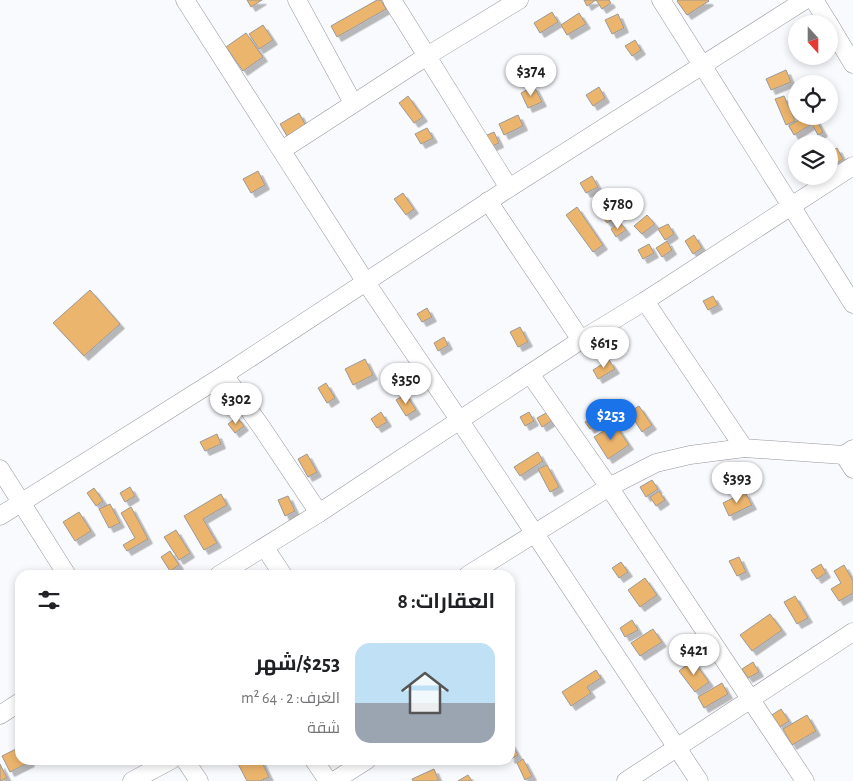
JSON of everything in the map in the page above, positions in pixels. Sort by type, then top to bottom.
[{"type":"street","points":[[185,0],[365,282],[678,746],[699,781]]},
{"type":"street","points":[[297,0],[354,103]]},
{"type":"street","points":[[392,0],[509,188]]},
{"type":"street","points":[[282,150],[519,0]]},
{"type":"street","points":[[661,0],[853,304]]},
{"type":"street","points":[[0,516],[224,375],[488,201],[805,0]]},
{"type":"street","points":[[814,0],[823,15]]},
{"type":"street","points":[[838,39],[853,64]]},
{"type":"street","points":[[228,570],[265,548],[581,340],[645,301],[853,166]]},
{"type":"street","points":[[488,201],[581,340]]},
{"type":"street","points":[[645,301],[744,448]]},
{"type":"street","points":[[530,374],[609,487],[805,781]]},
{"type":"street","points":[[224,375],[262,428],[318,513]]},
{"type":"street","points":[[476,570],[609,487],[656,462],[690,455],[744,448],[850,458]]},
{"type":"street","points":[[0,469],[64,570]]},
{"type":"street","points":[[265,548],[280,570]]},
{"type":"street","points":[[626,781],[853,632]]},
{"type":"street","points":[[0,715],[15,705]]},
{"type":"street","points":[[132,781],[162,765]]},
{"type":"street","points":[[188,765],[199,781]]},
{"type":"street","points":[[317,765],[328,781]]},
{"type":"street","points":[[334,781],[360,765]]},
{"type":"building","points":[[247,0],[262,0],[251,7]]},
{"type":"building","points":[[377,0],[381,0],[386,9],[337,37],[331,26]]},
{"type":"building","points":[[584,0],[596,0],[587,6]]},
{"type":"building","points":[[596,0],[609,0],[611,3],[602,9]]},
{"type":"building","points":[[678,0],[708,0],[709,1],[687,15]]},
{"type":"building","points":[[552,12],[558,22],[540,33],[534,23]]},
{"type":"building","points":[[579,13],[586,24],[567,35],[561,25]]},
{"type":"building","points":[[618,14],[624,28],[612,34],[605,20]]},
{"type":"building","points":[[263,25],[273,40],[259,49],[249,34]]},
{"type":"building","points":[[246,33],[263,57],[243,71],[226,47]]},
{"type":"building","points":[[635,40],[641,50],[632,56],[625,46]]},
{"type":"building","points":[[786,70],[788,75],[788,83],[771,90],[766,79]]},
{"type":"building","points":[[534,86],[542,102],[528,108],[521,93]]},
{"type":"building","points":[[599,87],[605,98],[593,106],[586,95]]},
{"type":"building","points":[[408,96],[423,117],[414,123],[399,103]]},
{"type":"building","points":[[784,96],[788,105],[788,124],[786,125],[775,99]]},
{"type":"building","points":[[299,113],[306,126],[287,136],[280,124]]},
{"type":"building","points":[[518,115],[523,126],[504,135],[499,124]]},
{"type":"building","points":[[791,125],[810,125],[794,135],[789,126]]},
{"type":"building","points":[[813,125],[819,125],[823,132],[818,135]]},
{"type":"building","points":[[427,128],[433,138],[421,144],[415,134]]},
{"type":"building","points":[[494,132],[499,143],[490,147],[485,136]]},
{"type":"building","points":[[838,150],[843,159],[838,162]]},
{"type":"building","points":[[258,171],[265,185],[251,193],[243,179]]},
{"type":"building","points":[[592,176],[598,187],[586,193],[580,183]]},
{"type":"building","points":[[403,193],[414,209],[406,215],[394,199]]},
{"type":"building","points":[[609,206],[617,216],[607,223],[599,213]]},
{"type":"building","points":[[577,207],[603,245],[593,252],[566,215]]},
{"type":"building","points":[[647,215],[655,224],[642,234],[634,226]]},
{"type":"building","points":[[620,222],[626,230],[616,237],[611,229]]},
{"type":"building","points":[[668,224],[674,234],[665,240],[658,229]]},
{"type":"building","points":[[694,235],[702,248],[693,254],[685,241]]},
{"type":"building","points":[[667,241],[672,250],[662,257],[656,248]]},
{"type":"building","points":[[649,244],[654,253],[643,259],[638,250]]},
{"type":"building","points":[[90,290],[120,324],[84,356],[53,323]]},
{"type":"building","points":[[713,296],[718,305],[708,310],[703,301]]},
{"type":"building","points":[[427,308],[432,317],[422,322],[417,314]]},
{"type":"building","points":[[520,327],[528,342],[518,347],[510,332]]},
{"type":"building","points":[[444,337],[448,345],[438,351],[434,343]]},
{"type":"building","points":[[365,359],[373,375],[353,385],[345,369]]},
{"type":"building","points":[[609,360],[615,369],[598,379],[593,370]]},
{"type":"building","points":[[326,383],[335,398],[327,403],[318,388]]},
{"type":"building","points":[[406,394],[416,410],[406,416],[396,400]]},
{"type":"building","points":[[639,406],[652,425],[642,432],[629,412]]},
{"type":"building","points":[[381,412],[387,422],[377,428],[371,419]]},
{"type":"building","points":[[529,412],[534,421],[525,426],[520,417]]},
{"type":"building","points":[[548,412],[553,420],[542,427],[537,418]]},
{"type":"building","points":[[598,413],[603,420],[590,429],[585,422]]},
{"type":"building","points":[[237,417],[244,426],[235,433],[228,424]]},
{"type":"building","points":[[615,424],[629,445],[608,459],[594,437]]},
{"type":"building","points":[[217,434],[221,444],[205,451],[200,442]]},
{"type":"building","points":[[538,452],[543,461],[520,476],[514,467]]},
{"type":"building","points":[[307,454],[317,472],[308,477],[298,459]]},
{"type":"building","points":[[547,465],[559,487],[550,492],[538,469]]},
{"type":"building","points":[[652,480],[658,489],[646,497],[640,487]]},
{"type":"building","points":[[130,487],[135,496],[125,502],[120,493]]},
{"type":"building","points":[[94,488],[103,501],[96,506],[87,493]]},
{"type":"building","points":[[659,491],[665,500],[656,506],[650,497]]},
{"type":"building","points":[[745,492],[752,505],[729,516],[723,503]]},
{"type":"building","points":[[221,494],[227,505],[203,519],[217,543],[204,550],[184,516]]},
{"type":"building","points":[[288,496],[295,511],[285,516],[278,500]]},
{"type":"building","points":[[110,504],[120,523],[109,528],[99,509]]},
{"type":"building","points":[[131,507],[148,539],[127,551],[123,545],[135,538],[121,513]]},
{"type":"building","points":[[79,512],[91,531],[75,541],[63,522]]},
{"type":"building","points":[[176,530],[190,553],[179,560],[164,537]]},
{"type":"building","points":[[170,551],[179,565],[169,570],[161,557]]},
{"type":"building","points":[[739,557],[746,572],[737,576],[729,561]]},
{"type":"building","points":[[621,562],[628,572],[619,578],[612,568]]},
{"type":"building","points":[[821,564],[826,573],[817,579],[811,570]]},
{"type":"building","points":[[844,565],[853,581],[853,593],[839,601],[831,589],[841,583],[834,571]]},
{"type":"building","points":[[645,578],[657,595],[640,607],[628,590]]},
{"type":"building","points":[[795,596],[808,618],[797,624],[784,602]]},
{"type":"building","points":[[770,614],[782,630],[752,651],[740,635]]},
{"type":"building","points":[[632,620],[638,630],[625,637],[620,628]]},
{"type":"building","points":[[653,629],[662,642],[640,656],[631,643]]},
{"type":"building","points":[[693,660],[709,682],[695,692],[679,671]]},
{"type":"building","points":[[753,662],[759,672],[748,678],[742,669]]},
{"type":"building","points":[[596,670],[601,678],[587,687],[591,693],[571,706],[562,692]]},
{"type":"building","points":[[722,683],[728,694],[704,708],[698,697]]},
{"type":"building","points":[[781,709],[789,721],[780,727],[772,715]]},
{"type":"building","points":[[807,715],[816,731],[792,745],[783,729]]},
{"type":"building","points":[[15,750],[15,765],[24,765],[10,772],[2,756]]},
{"type":"building","points":[[523,759],[532,776],[525,780],[517,763]]},
{"type":"building","points":[[0,764],[7,778],[1,781],[0,781]]},
{"type":"building","points":[[239,765],[263,765],[269,777],[260,781],[247,781]]},
{"type":"building","points":[[434,769],[439,781],[413,781],[412,779]]},
{"type":"building","points":[[468,775],[472,781],[458,781]]}]
